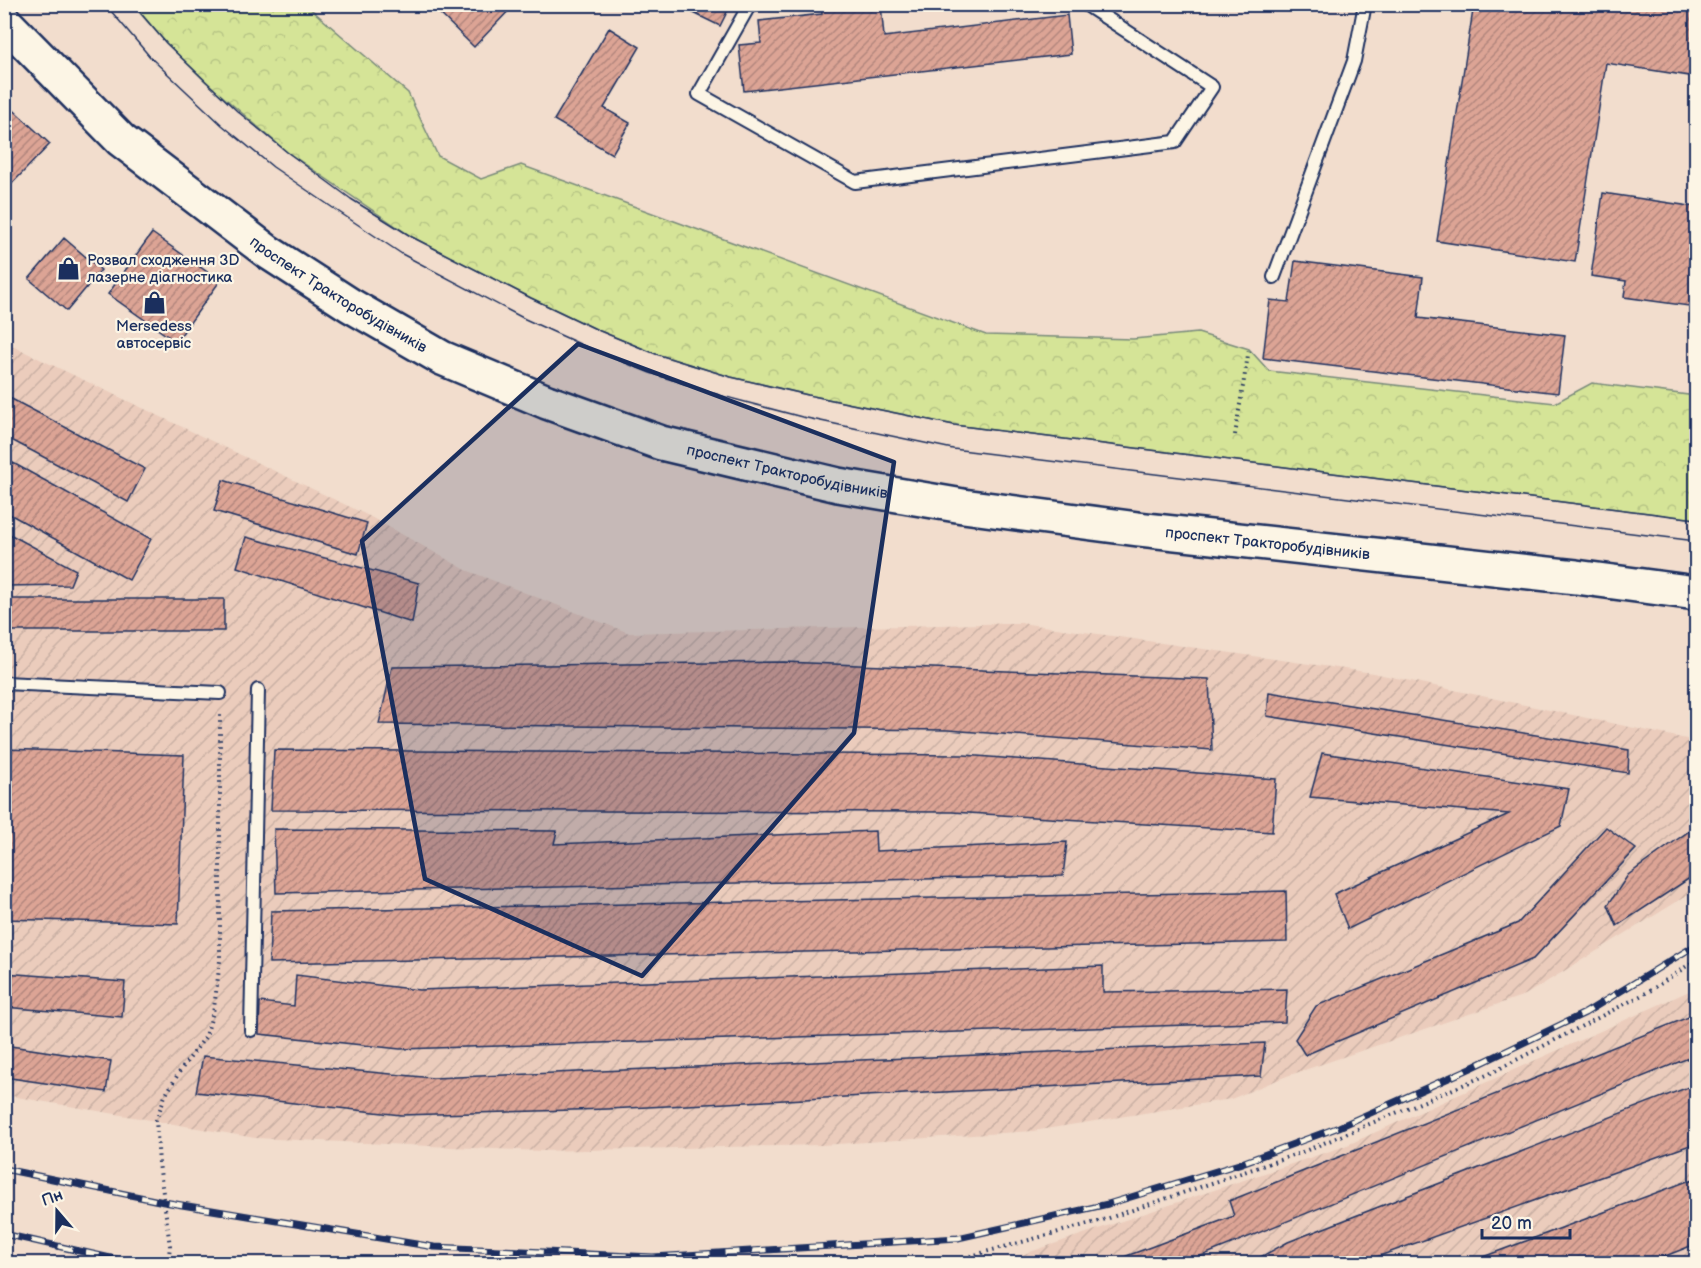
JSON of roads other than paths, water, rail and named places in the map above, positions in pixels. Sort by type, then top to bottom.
[{"type":"main road","name":"проспект Тракторобудівників","points":[[4,21],[121,140],[268,252],[341,300],[442,358],[547,402],[661,443],[838,485],[963,506],[1138,529],[1576,577],[1696,593]]},
{"type":"lane","points":[[750,4],[699,94],[855,182],[1175,142],[1212,87],[1085,4]]},
{"type":"lane","points":[[1274,277],[1354,61],[1365,4]]},
{"type":"lane","points":[[4,683],[220,693]]},
{"type":"lane","points":[[251,1030],[258,690]]},
{"type":"tram line","points":[[105,4],[151,58],[222,125],[273,167],[336,210],[402,254],[525,319],[650,373],[726,397],[802,417],[953,449],[1696,541]]},
{"type":"tram line","points":[[133,4],[166,43],[237,111],[287,152],[351,199],[412,237],[531,298],[600,331],[656,354],[731,377],[954,425],[1696,519]]},
{"type":"railway","points":[[4,1169],[164,1202],[434,1247],[653,1257],[958,1238],[1108,1204],[1239,1164],[1339,1127],[1471,1068],[1585,1013],[1696,945]]},
{"type":"railway","points":[[4,1234],[137,1264]]},
{"type":"place","name":"Розвал сходження 3D лазерне діагностика","points":[[69,269]]},
{"type":"place","name":"Mersedess автосервіс","points":[[154,302]]}]
